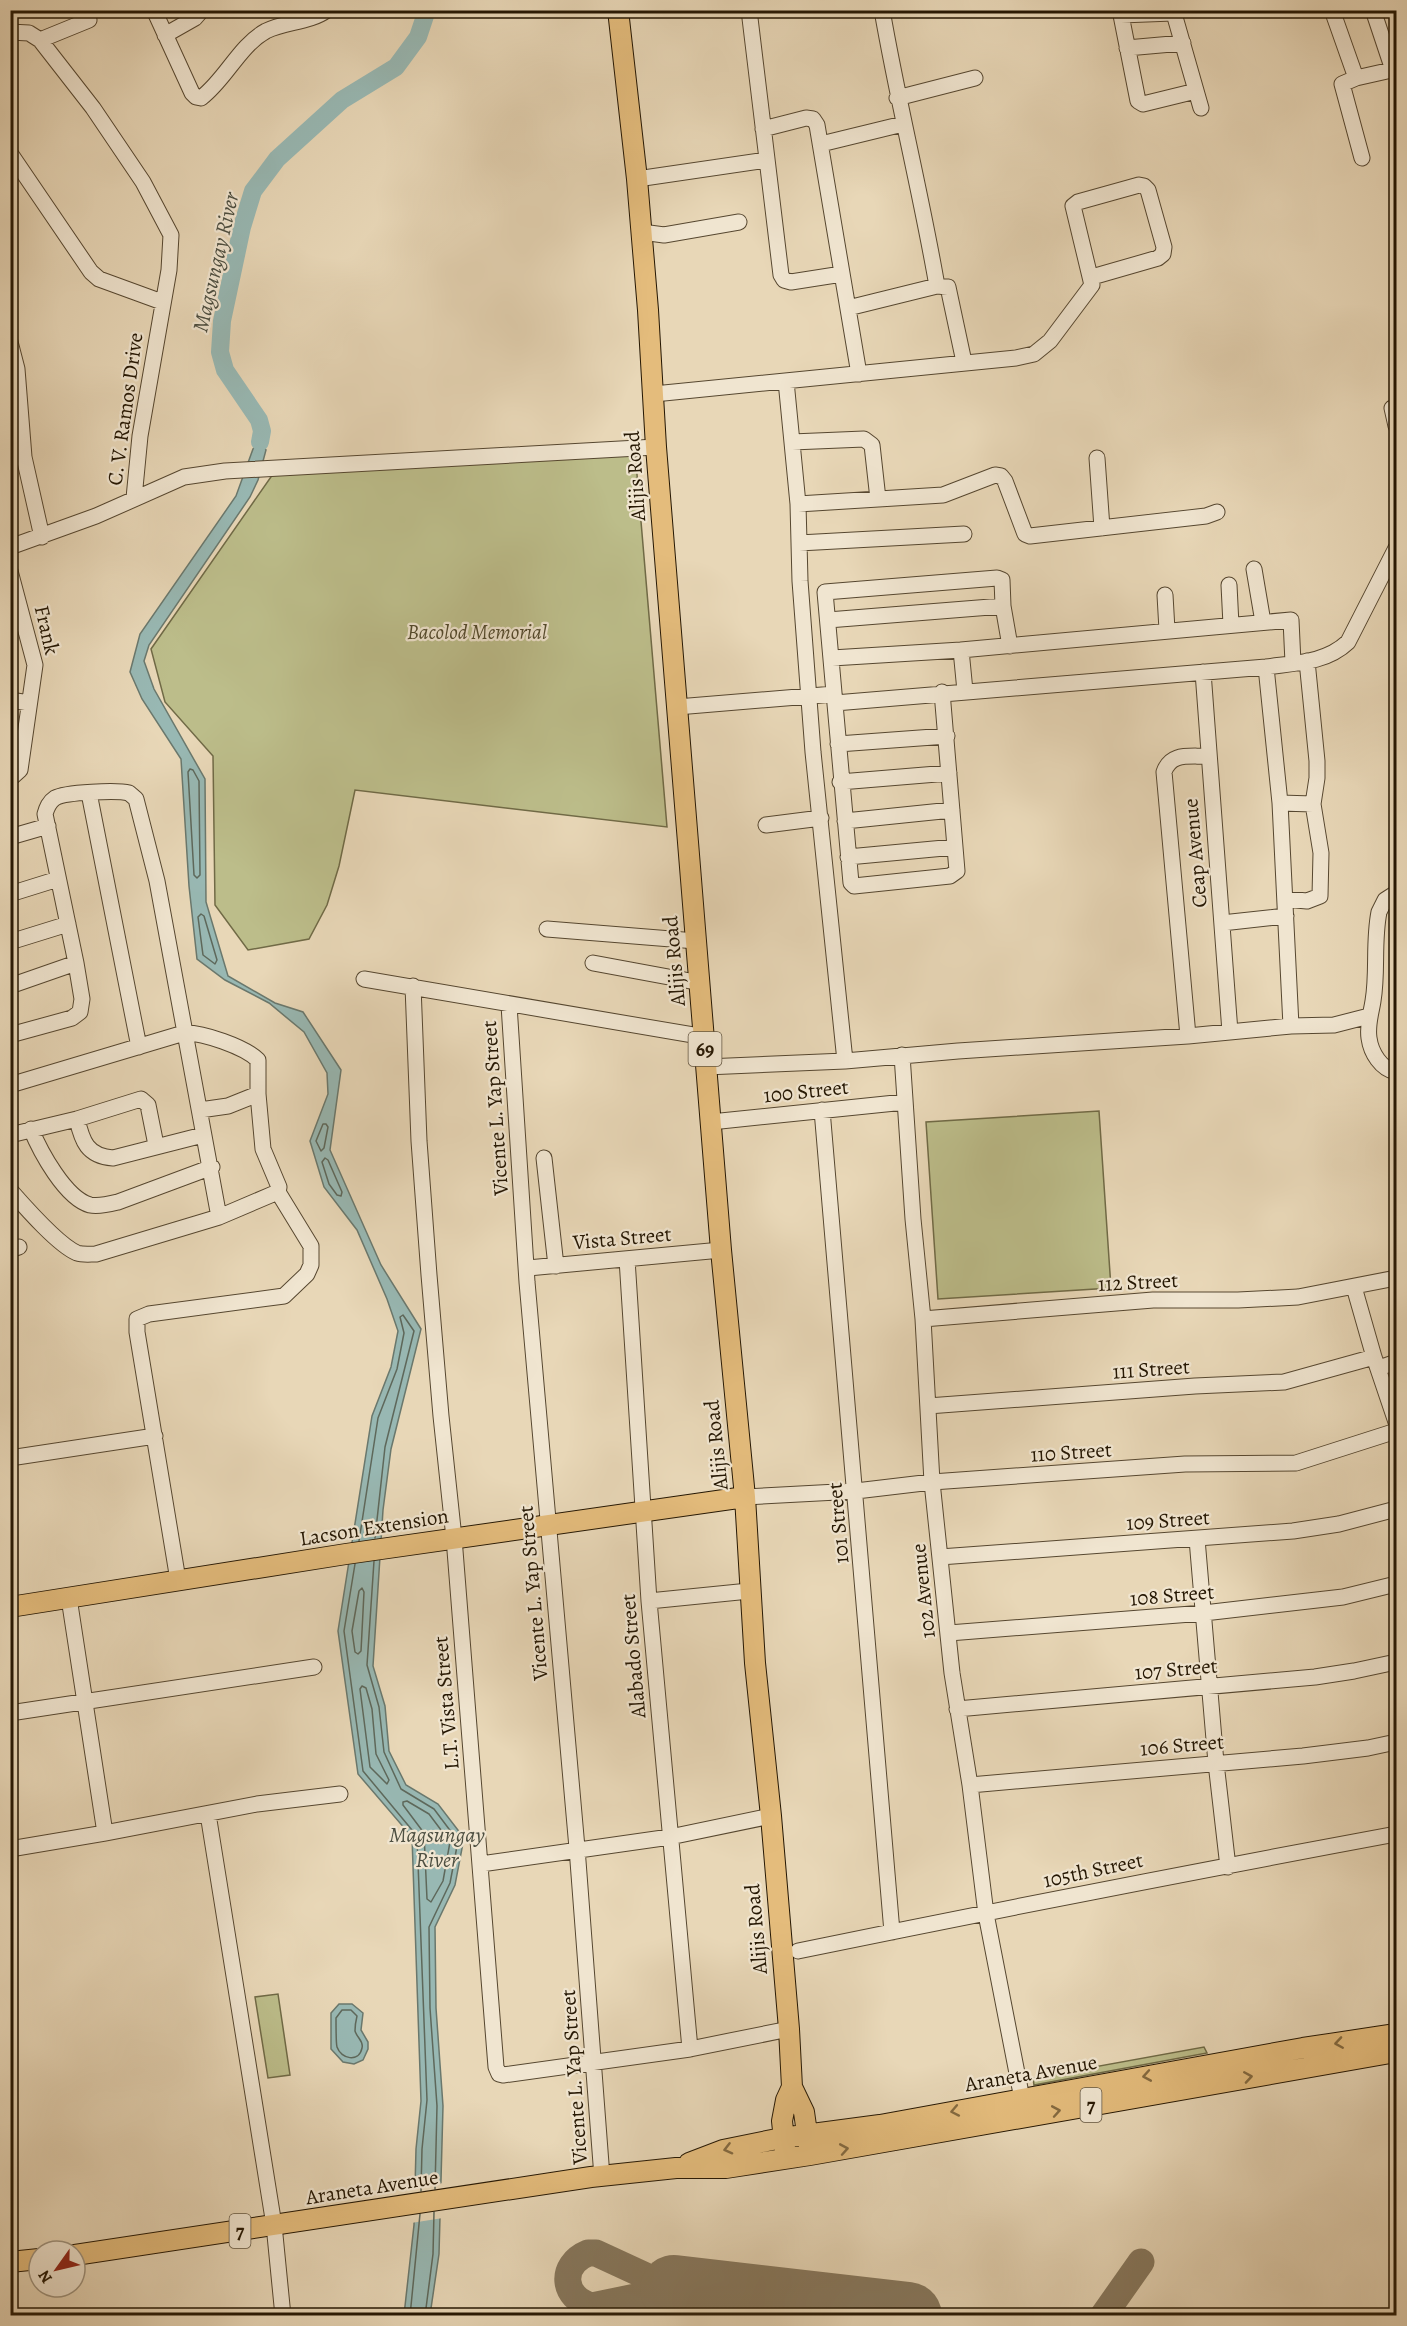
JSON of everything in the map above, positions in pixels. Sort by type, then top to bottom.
[{"type":"main road","name":"Alijis Road","points":[[618,10],[642,232],[656,447],[706,1067],[745,1497],[749,1591],[771,1816],[792,2087],[804,2112],[810,2155]]},
{"type":"main road","name":"Lacson Extension","points":[[10,1607],[346,1554],[745,1497]]},
{"type":"main road","name":"Araneta Avenue","points":[[87,2253],[602,2177],[676,2168],[726,2168],[810,2155],[1024,2108],[1396,2034]]},
{"type":"main road","name":"Araneta Avenue","points":[[676,2168],[723,2150],[782,2138],[1024,2108],[1396,2052]]},
{"type":"main road","name":"Alijis Road","points":[[786,2158],[782,2138],[783,2111],[792,2087]]},
{"type":"main road","points":[[10,2262],[27,2260]]},
{"type":"street","points":[[154,10],[192,93],[201,98],[252,41],[267,31],[302,15],[314,19],[327,10]]},
{"type":"street","points":[[165,35],[195,18],[202,10]]},
{"type":"street","points":[[749,10],[781,275],[784,280],[791,282],[842,274]]},
{"type":"street","points":[[882,10],[897,98],[925,218],[937,286]]},
{"type":"street","points":[[1332,10],[1356,78]]},
{"type":"street","points":[[1362,158],[1342,87],[1346,81],[1395,70],[1373,10]]},
{"type":"street","points":[[1196,91],[1143,104],[1137,101],[1121,13],[1173,12],[1201,108]]},
{"type":"street","points":[[10,32],[29,33],[40,40],[89,20]]},
{"type":"street","name":"C. V. Ramos Drive","points":[[10,547],[42,537],[134,498],[140,436],[172,245],[171,234],[166,222],[143,182],[93,108],[40,40]]},
{"type":"street","points":[[1127,48],[1183,43]]},
{"type":"street","points":[[897,98],[975,78]]},
{"type":"street","points":[[763,129],[806,118],[813,119],[817,125],[859,374]]},
{"type":"street","points":[[821,144],[903,124]]},
{"type":"street","points":[[10,153],[91,272],[104,282],[162,302]]},
{"type":"street","points":[[637,179],[767,160]]},
{"type":"street","points":[[654,394],[1034,354],[1050,341],[1089,292],[1092,285],[1092,277],[1073,206],[1078,202],[1139,184],[1144,186],[1148,190],[1164,247],[1163,254],[1158,258],[1092,277]]},
{"type":"street","points":[[642,232],[664,235],[739,222]]},
{"type":"street","points":[[848,308],[937,286],[948,287],[964,362]]},
{"type":"street","points":[[10,342],[17,369],[24,457],[42,537]]},
{"type":"street","points":[[786,381],[798,504],[813,752],[845,1061]]},
{"type":"street","points":[[1392,408],[1396,426]]},
{"type":"street","points":[[792,442],[864,439],[869,441],[872,445],[878,499]]},
{"type":"street","points":[[134,498],[184,477],[225,471],[656,447]]},
{"type":"street","points":[[1097,458],[1102,528]]},
{"type":"street","points":[[798,504],[943,495],[994,475],[1001,476],[1005,481],[1025,534],[1030,536],[1217,512]]},
{"type":"street","points":[[799,543],[964,534]]},
{"type":"street","points":[[677,706],[810,696],[835,698],[964,691],[1266,667],[1300,662],[1336,653],[1348,642],[1396,548]]},
{"type":"street","points":[[1254,570],[1263,622]]},
{"type":"street","name":"Frank","points":[[10,571],[17,623],[34,665],[15,775]]},
{"type":"street","points":[[942,692],[957,871],[950,876],[854,886],[851,883],[840,782],[825,592],[997,578],[1002,580],[1003,585],[1003,606],[1010,646]]},
{"type":"street","points":[[1229,585],[1231,625]]},
{"type":"street","points":[[1165,595],[1167,630]]},
{"type":"street","points":[[828,620],[1003,606]]},
{"type":"street","points":[[832,658],[1010,646],[1290,620],[1300,662],[1317,761],[1313,804],[1321,853],[1320,896],[1307,901],[1285,899]]},
{"type":"street","points":[[961,650],[964,691]]},
{"type":"street","points":[[1266,667],[1280,803],[1291,1026]]},
{"type":"street","name":"Ceap Avenue","points":[[1203,672],[1230,1032]]},
{"type":"street","points":[[10,700],[29,703]]},
{"type":"street","points":[[838,744],[947,736]]},
{"type":"street","points":[[1188,1036],[1164,772],[1167,763],[1172,759],[1208,756]]},
{"type":"street","points":[[840,782],[949,773]]},
{"type":"street","points":[[10,1035],[72,1018],[80,1012],[82,999],[76,963],[45,814],[48,805],[53,800],[69,793],[125,792],[136,799],[157,881],[203,1135],[212,1167],[219,1217]]},
{"type":"street","points":[[89,794],[139,1047]]},
{"type":"street","points":[[1280,803],[1313,804]]},
{"type":"street","points":[[845,820],[952,810]]},
{"type":"street","points":[[766,825],[821,818]]},
{"type":"street","points":[[10,837],[48,826]]},
{"type":"street","points":[[848,857],[955,847]]},
{"type":"street","points":[[10,894],[58,879]]},
{"type":"street","points":[[1396,892],[1385,900],[1379,912],[1374,1001],[1369,1016],[1369,1037],[1372,1049],[1379,1062],[1389,1071],[1396,1072]]},
{"type":"street","points":[[1222,923],[1286,916]]},
{"type":"street","points":[[10,942],[68,924]]},
{"type":"street","points":[[547,929],[696,941]]},
{"type":"street","points":[[10,986],[76,963]]},
{"type":"street","points":[[593,963],[701,983]]},
{"type":"street","points":[[364,979],[705,1037]]},
{"type":"street","name":"L.T. Vista Street","points":[[413,986],[421,1163],[481,1864],[484,1937],[498,2071],[503,2075],[594,2063]]},
{"type":"street","name":"Vicente L. Yap Street","points":[[509,1005],[528,1268],[602,2177]]},
{"type":"street","points":[[706,1067],[845,1061],[902,1055],[1188,1036],[1291,1026],[1334,1025],[1369,1016]]},
{"type":"street","points":[[10,1084],[184,1033],[197,1032],[253,1055],[258,1060],[258,1094],[263,1149],[279,1187],[278,1192],[311,1246],[311,1265],[307,1274],[284,1296],[149,1314],[137,1319],[137,1332],[178,1580]]},
{"type":"street","name":"102 Avenue","points":[[902,1055],[923,1318],[932,1482],[957,1709],[970,1785],[986,1914],[1024,2108]]},
{"type":"street","points":[[200,1110],[228,1106],[258,1094]]},
{"type":"street","points":[[10,1135],[77,1119],[141,1099],[148,1105],[156,1145]]},
{"type":"street","name":"100 Street","points":[[711,1122],[905,1102]]},
{"type":"street","name":"101 Street","points":[[822,1110],[892,1932]]},
{"type":"street","points":[[77,1119],[85,1145],[96,1155],[113,1158],[156,1145],[203,1135]]},
{"type":"street","points":[[31,1129],[44,1158],[58,1178],[77,1197],[90,1205],[118,1202],[212,1167]]},
{"type":"street","points":[[544,1158],[556,1266]]},
{"type":"street","points":[[10,1190],[57,1239],[79,1254],[96,1254],[219,1217],[278,1192]]},
{"type":"street","name":"Vista Street","points":[[528,1268],[721,1250]]},
{"type":"street","name":"Alabado Street","points":[[627,1259],[649,1601],[690,2049]]},
{"type":"street","name":"112 Street","points":[[923,1318],[1153,1300],[1238,1300],[1298,1296],[1396,1278]]},
{"type":"street","points":[[1354,1287],[1396,1422]]},
{"type":"street","name":"111 Street","points":[[928,1406],[1195,1386],[1284,1382],[1376,1363],[1396,1362]]},
{"type":"street","name":"110 Street","points":[[745,1497],[856,1491],[932,1482],[1185,1464],[1296,1463],[1396,1431]]},
{"type":"street","points":[[10,1458],[155,1436]]},
{"type":"street","name":"109 Street","points":[[940,1557],[1197,1539],[1328,1526],[1364,1519],[1396,1509]]},
{"type":"street","points":[[1197,1539],[1216,1763],[1228,1867]]},
{"type":"street","name":"108 Street","points":[[949,1633],[1204,1614],[1343,1597],[1396,1584]]},
{"type":"street","points":[[649,1601],[749,1591]]},
{"type":"street","points":[[69,1598],[105,1833]]},
{"type":"street","name":"107 Street","points":[[957,1709],[1325,1675],[1396,1662]]},
{"type":"street","points":[[10,1713],[314,1667]]},
{"type":"street","name":"106 Street","points":[[970,1785],[1334,1753],[1396,1742]]},
{"type":"street","points":[[10,1848],[105,1833],[257,1804],[340,1794]]},
{"type":"street","points":[[208,1814],[274,2225],[283,2316]]},
{"type":"street","points":[[481,1864],[577,1848],[670,1837],[771,1816]]},
{"type":"street","name":"105th Street","points":[[798,1951],[1145,1881],[1396,1834]]},
{"type":"street","points":[[594,2063],[690,2049],[789,2029]]},
{"type":"green space","name":"Bacolod Memorial","points":[[635,451],[667,827],[355,790],[339,866],[327,905],[309,939],[248,950],[215,905],[213,756],[165,702],[151,649],[273,474]]},
{"type":"green space","points":[[1099,1111],[1111,1288],[938,1299],[926,1122]]},
{"type":"green space","points":[[278,1994],[290,2075],[268,2078],[255,1997]]},
{"type":"green space","points":[[1204,2047],[1207,2053],[1034,2085],[1033,2078]]},
{"type":"water","name":"Magsungay River","points":[[260,442],[266,450],[258,480],[250,497],[149,645],[144,661],[154,689],[205,779],[206,902],[228,976],[275,1003],[303,1012],[341,1070],[330,1150],[381,1265],[421,1329],[391,1449],[383,1510],[373,1666],[385,1706],[389,1751],[406,1785],[438,1804],[464,1838],[455,1885],[435,1927],[436,2008],[443,2106],[439,2254],[430,2315],[404,2315],[414,2225],[416,2149],[421,2101],[412,1837],[358,1774],[338,1631],[372,1416],[391,1367],[398,1331],[387,1299],[357,1230],[324,1187],[310,1141],[328,1094],[327,1073],[304,1032],[269,1003],[225,980],[197,959],[189,886],[181,759],[142,699],[130,672],[140,634],[236,496],[253,449]]},
{"type":"water","points":[[339,2004],[352,2004],[363,2013],[361,2030],[368,2042],[368,2049],[363,2060],[354,2064],[343,2062],[331,2049],[331,2013]]},
{"type":"pier","points":[[444,2183],[443,2218],[411,2223],[412,2187]]},
{"type":"waterway","name":"Magsungay River","points":[[260,442],[262,431],[259,420],[225,370],[220,352],[222,321],[242,227],[253,191],[277,159],[342,100],[396,67],[418,37],[427,10]]},
{"type":"taxiway","points":[[588,2253],[596,2253],[674,2289],[592,2306],[582,2302],[570,2289],[568,2281],[572,2265],[588,2253]]},
{"type":"taxiway","points":[[1103,2316],[1141,2262]]},
{"type":"runway","points":[[674,2289],[908,2316]]}]
